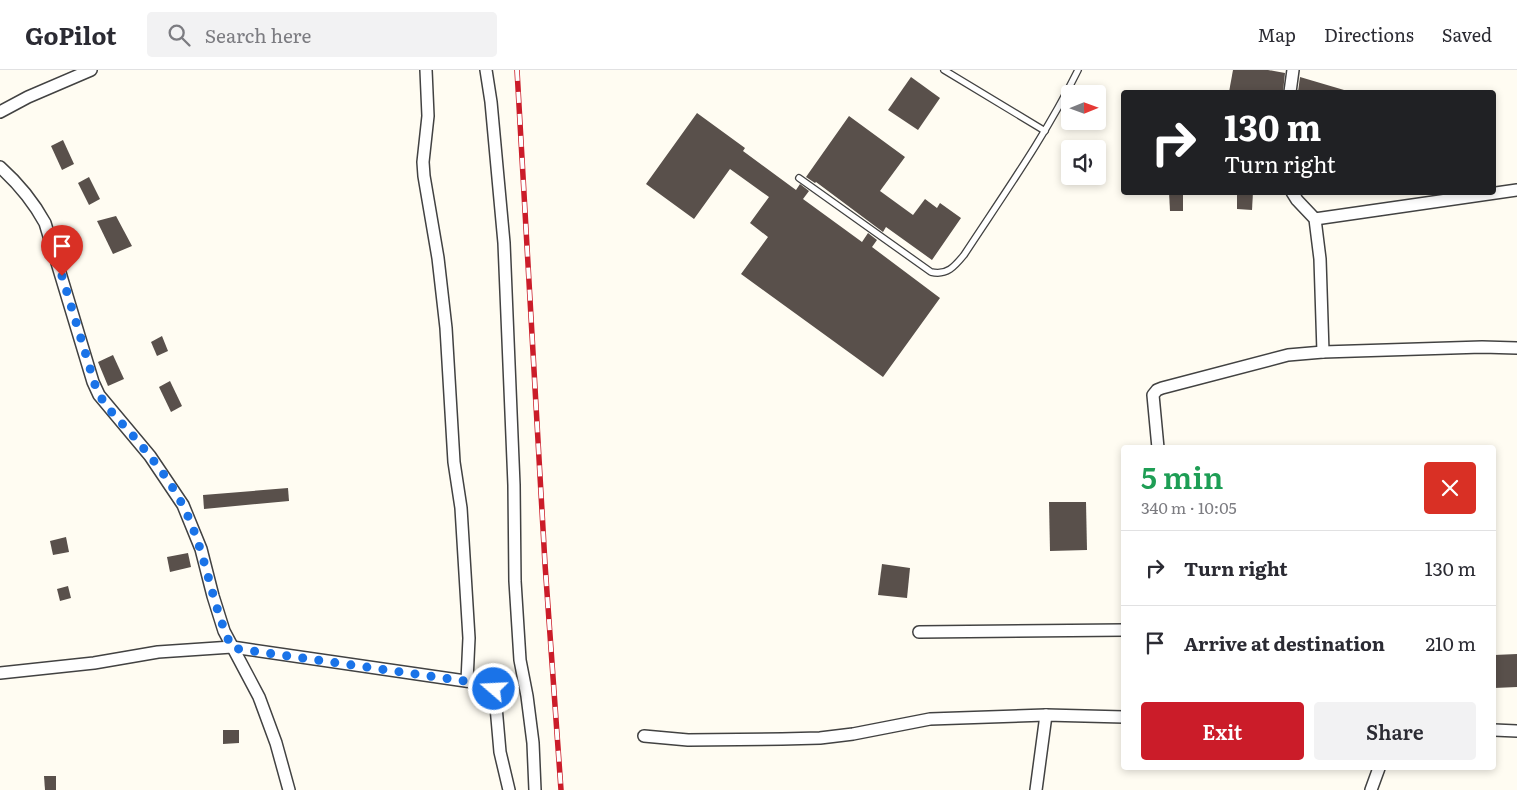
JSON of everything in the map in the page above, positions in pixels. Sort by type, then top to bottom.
[{"type":"street","points":[[0,112],[28,97],[91,70]]},
{"type":"street","points":[[426,70],[428,116],[424,169],[438,258],[446,328],[454,462],[461,508],[469,638],[467,681]]},
{"type":"street","points":[[486,70],[491,102],[504,243],[514,485],[515,581],[520,660],[534,743],[534,790]]},
{"type":"street","points":[[1290,90],[1293,70]]},
{"type":"street","points":[[0,167],[25,190],[45,223],[93,382],[99,395],[150,456],[183,505],[201,549],[218,615],[232,648],[248,674],[262,704],[290,790]]},
{"type":"street","points":[[1496,193],[1517,190]]},
{"type":"street","points":[[1294,195],[1316,219],[1320,259],[1323,352]]},
{"type":"street","points":[[1316,219],[1482,195]]},
{"type":"street","points":[[1158,445],[1153,395],[1157,390],[1288,355],[1323,352],[1482,347],[1517,348]]},
{"type":"street","points":[[919,632],[1121,630]]},
{"type":"street","points":[[0,673],[94,663],[158,652],[232,648],[486,684],[494,689],[500,752],[509,790]]},
{"type":"street","points":[[1036,790],[1046,715]]},
{"type":"street","points":[[644,736],[715,740],[820,738],[930,720],[1046,715],[1121,717]]},
{"type":"street","points":[[1496,730],[1517,731]]},
{"type":"street","points":[[1371,790],[1378,770]]},
{"type":"lane","points":[[944,70],[1045,131]]},
{"type":"lane","points":[[798,178],[930,272],[941,274],[955,267],[964,255],[1060,107],[1078,70]]},
{"type":"building","points":[[1233,70],[1268,70],[1285,73],[1283,90],[1229,90]]},
{"type":"building","points":[[911,77],[940,98],[918,130],[888,110]]},
{"type":"building","points":[[1300,77],[1344,90],[1298,90]]},
{"type":"building","points":[[697,113],[745,148],[743,151],[796,190],[800,184],[809,191],[803,199],[862,242],[868,233],[877,240],[872,247],[940,298],[883,377],[741,274],[768,237],[750,223],[769,197],[730,169],[694,219],[646,184]]},
{"type":"building","points":[[849,116],[905,157],[880,191],[913,215],[925,199],[937,208],[940,203],[961,218],[932,260],[886,227],[883,232],[816,182],[806,177]]},
{"type":"building","points":[[63,140],[74,164],[62,170],[51,146]]},
{"type":"building","points":[[89,177],[100,199],[89,205],[78,183]]},
{"type":"building","points":[[1169,195],[1183,195],[1183,211],[1170,211]]},
{"type":"building","points":[[1237,195],[1253,195],[1252,210],[1237,209]]},
{"type":"building","points":[[116,216],[132,246],[113,254],[97,221]]},
{"type":"building","points":[[162,336],[168,351],[157,356],[151,342]]},
{"type":"building","points":[[113,355],[124,379],[108,386],[98,362]]},
{"type":"building","points":[[170,381],[182,406],[171,412],[159,387]]},
{"type":"building","points":[[288,488],[289,501],[204,509],[203,495]]},
{"type":"building","points":[[1049,502],[1086,502],[1087,550],[1050,551]]},
{"type":"building","points":[[66,537],[69,552],[53,555],[50,541]]},
{"type":"building","points":[[188,553],[191,567],[170,572],[167,557]]},
{"type":"building","points":[[882,564],[910,568],[907,598],[878,595]]},
{"type":"building","points":[[68,586],[71,598],[60,601],[57,589]]},
{"type":"building","points":[[1517,654],[1517,687],[1496,688],[1496,655]]},
{"type":"building","points":[[223,730],[239,730],[239,743],[223,744]]},
{"type":"building","points":[[44,776],[56,776],[56,790],[45,790]]},
{"type":"railway","points":[[517,70],[545,564],[561,790]]},
{"type":"route","points":[[62,276],[93,382],[99,395],[150,456],[183,505],[201,549],[218,615],[232,648],[467,681],[486,684],[494,689]]}]
